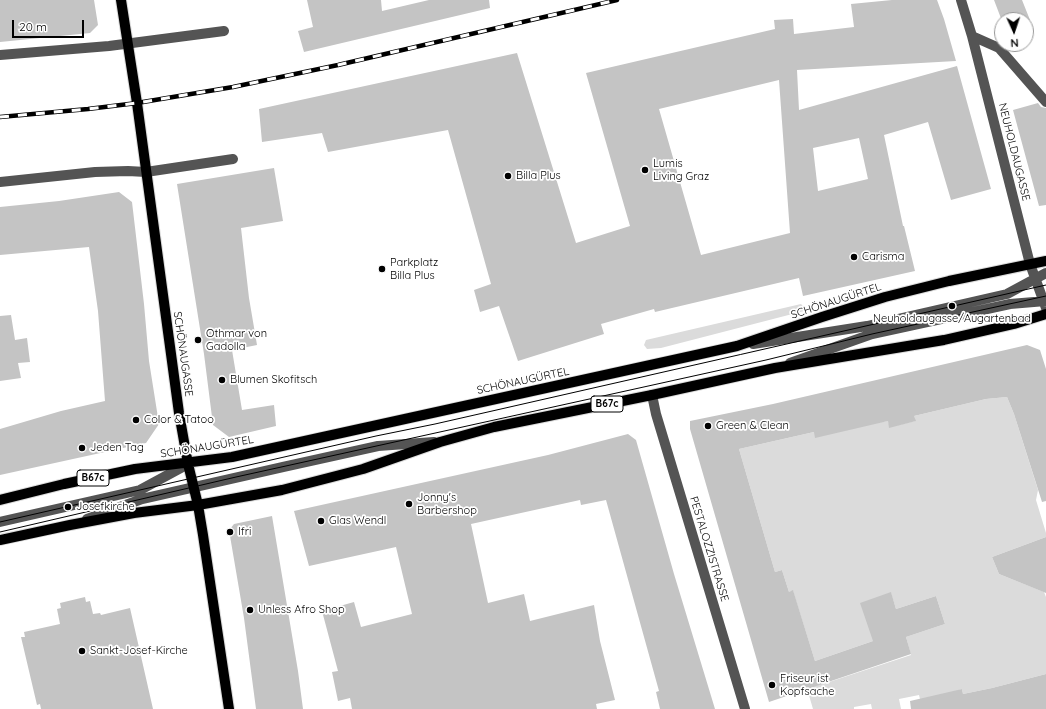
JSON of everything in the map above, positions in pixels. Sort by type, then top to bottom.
[{"type":"main road","name":"SCHÖNAUGASSE","points":[[121,0],[179,413],[188,464],[198,505],[229,709]]},
{"type":"main road","name":"SCHÖNAUGÜRTEL","points":[[0,500],[64,484],[136,470],[237,456],[737,346],[885,297],[949,281],[1046,261]]},
{"type":"main road","name":"B67c","points":[[0,540],[70,525],[282,490],[363,469],[440,442],[494,427],[775,368],[944,340],[1014,324],[1046,314]]},
{"type":"street","name":"NEUHOLDAUGASSE","points":[[961,0],[972,36],[1030,264],[1045,304]]},
{"type":"street","points":[[0,55],[128,44],[224,31]]},
{"type":"street","points":[[972,36],[999,48],[1046,102]]},
{"type":"street","points":[[0,182],[95,172],[146,172],[232,159]]},
{"type":"street","points":[[737,346],[867,326],[1007,294],[1046,274]]},
{"type":"street","points":[[775,368],[872,334],[1010,304],[1045,304]]},
{"type":"street","name":"PESTALOZZISTRASSE","points":[[652,395],[656,414],[745,709]]},
{"type":"street","points":[[70,525],[142,499],[193,487],[378,446],[440,442]]},
{"type":"street","points":[[0,522],[140,490],[188,464]]},
{"type":"shaded area","points":[[801,304],[805,308],[804,311],[661,348],[647,349],[644,345],[646,340]]},
{"type":"shaded area","points":[[1007,397],[1014,414],[1038,490],[1036,500],[1046,537],[992,557],[999,574],[1044,592],[1046,597],[1046,674],[963,694],[962,689],[921,703],[919,695],[899,699],[901,709],[872,709],[871,704],[854,707],[854,709],[813,709],[803,675],[818,671],[823,684],[911,655],[906,637],[945,624],[936,596],[896,609],[891,593],[873,641],[815,661],[793,591],[789,592],[782,570],[775,572],[739,449],[814,432],[888,421],[890,427],[915,421],[914,416],[986,399]]},
{"type":"building","points":[[0,0],[94,0],[98,25],[90,33],[0,42]]},
{"type":"building","points":[[307,0],[381,0],[382,11],[429,0],[489,0],[490,8],[304,52],[298,31],[313,27]]},
{"type":"building","points":[[892,0],[937,0],[956,61],[797,70],[799,110],[957,66],[991,189],[951,200],[928,122],[884,135],[903,226],[915,271],[803,296],[799,278],[655,312],[654,309],[601,324],[604,334],[518,361],[499,306],[480,312],[474,290],[491,284],[448,130],[328,152],[322,133],[262,142],[259,109],[517,53],[576,243],[630,226],[586,73],[775,29],[774,20],[793,19],[794,34],[854,27],[851,4]],"holes":[[[779,80],[790,233],[701,255],[659,109]],[[859,138],[868,179],[818,191],[813,148]]]},
{"type":"building","points":[[994,0],[1022,0],[1027,12],[999,12]]},
{"type":"building","points":[[1038,103],[1041,107],[1046,108],[1046,205],[1039,206],[1013,110]]},
{"type":"building","points":[[274,168],[283,221],[241,228],[249,298],[257,345],[232,350],[242,410],[274,405],[276,426],[229,437],[213,425],[204,354],[177,184]]},
{"type":"building","points":[[119,192],[132,202],[149,361],[159,424],[146,443],[0,475],[0,429],[61,411],[105,401],[98,311],[89,247],[0,255],[0,207],[59,201]]},
{"type":"building","points":[[11,315],[15,340],[27,338],[30,362],[18,363],[21,378],[0,381],[0,316]]},
{"type":"building","points":[[1027,345],[1040,350],[1046,369],[1046,501],[1042,502],[1014,414],[1007,397],[986,399],[914,416],[916,421],[889,428],[888,421],[815,438],[814,432],[739,449],[775,572],[782,570],[789,592],[793,590],[815,661],[873,641],[860,603],[891,592],[896,609],[936,596],[945,624],[906,637],[911,654],[769,702],[690,429],[690,421],[773,404]]},
{"type":"building","points":[[628,434],[636,440],[674,574],[715,709],[660,709],[656,692],[659,691],[606,500],[581,505],[580,500],[471,524],[488,603],[524,594],[530,621],[594,605],[600,641],[615,700],[596,704],[597,709],[352,709],[350,698],[338,701],[332,672],[338,671],[322,611],[354,602],[361,627],[412,614],[396,547],[309,566],[294,511],[548,455]]},
{"type":"building","points":[[272,516],[303,709],[256,709],[230,529],[234,524]]},
{"type":"building","points":[[1046,537],[1046,593],[999,574],[992,557]]},
{"type":"building","name":"Sankt-Josef-Kirche","points":[[85,597],[86,602],[90,601],[93,614],[100,613],[101,615],[130,608],[153,709],[41,709],[40,704],[37,705],[21,637],[25,637],[24,632],[60,624],[57,609],[61,608],[60,603]]},
{"type":"building","points":[[1046,674],[1046,709],[911,709],[910,701],[962,689],[963,694]]},
{"type":"tram line","points":[[0,522],[1046,285]]},
{"type":"tram line","points":[[0,532],[236,477],[766,360],[872,334],[1046,296]]},
{"type":"railway","points":[[0,117],[137,103],[233,87],[338,65],[617,0]]},
{"type":"place","name":"Lumis Living Graz","points":[[645,170]]},
{"type":"place","name":"Billa Plus","points":[[508,176]]},
{"type":"place","name":"Carisma","points":[[854,257]]},
{"type":"place","name":"Parkplatz Billa Plus","points":[[382,269]]},
{"type":"place","name":"Neuholdaugasse/Augartenbad","points":[[952,306]]},
{"type":"place","name":"Othmar von Gadolla","points":[[198,340]]},
{"type":"place","name":"Blumen Skofitsch","points":[[222,380]]},
{"type":"place","name":"Color & Tatoo","points":[[136,420]]},
{"type":"place","name":"Green & Clean","points":[[708,426]]},
{"type":"place","name":"Jeden Tag","points":[[82,448]]},
{"type":"place","name":"Jonny's Barbershop","points":[[409,504]]},
{"type":"place","name":"Josefkirche","points":[[68,507]]},
{"type":"place","name":"Glas Wendl","points":[[321,521]]},
{"type":"place","name":"Ifri","points":[[230,532]]},
{"type":"place","name":"Unless Afro Shop","points":[[250,610]]},
{"type":"place","name":"Sankt-Josef-Kirche","points":[[82,651]]},
{"type":"place","name":"Friseur ist Kopfsache","points":[[772,685]]}]
